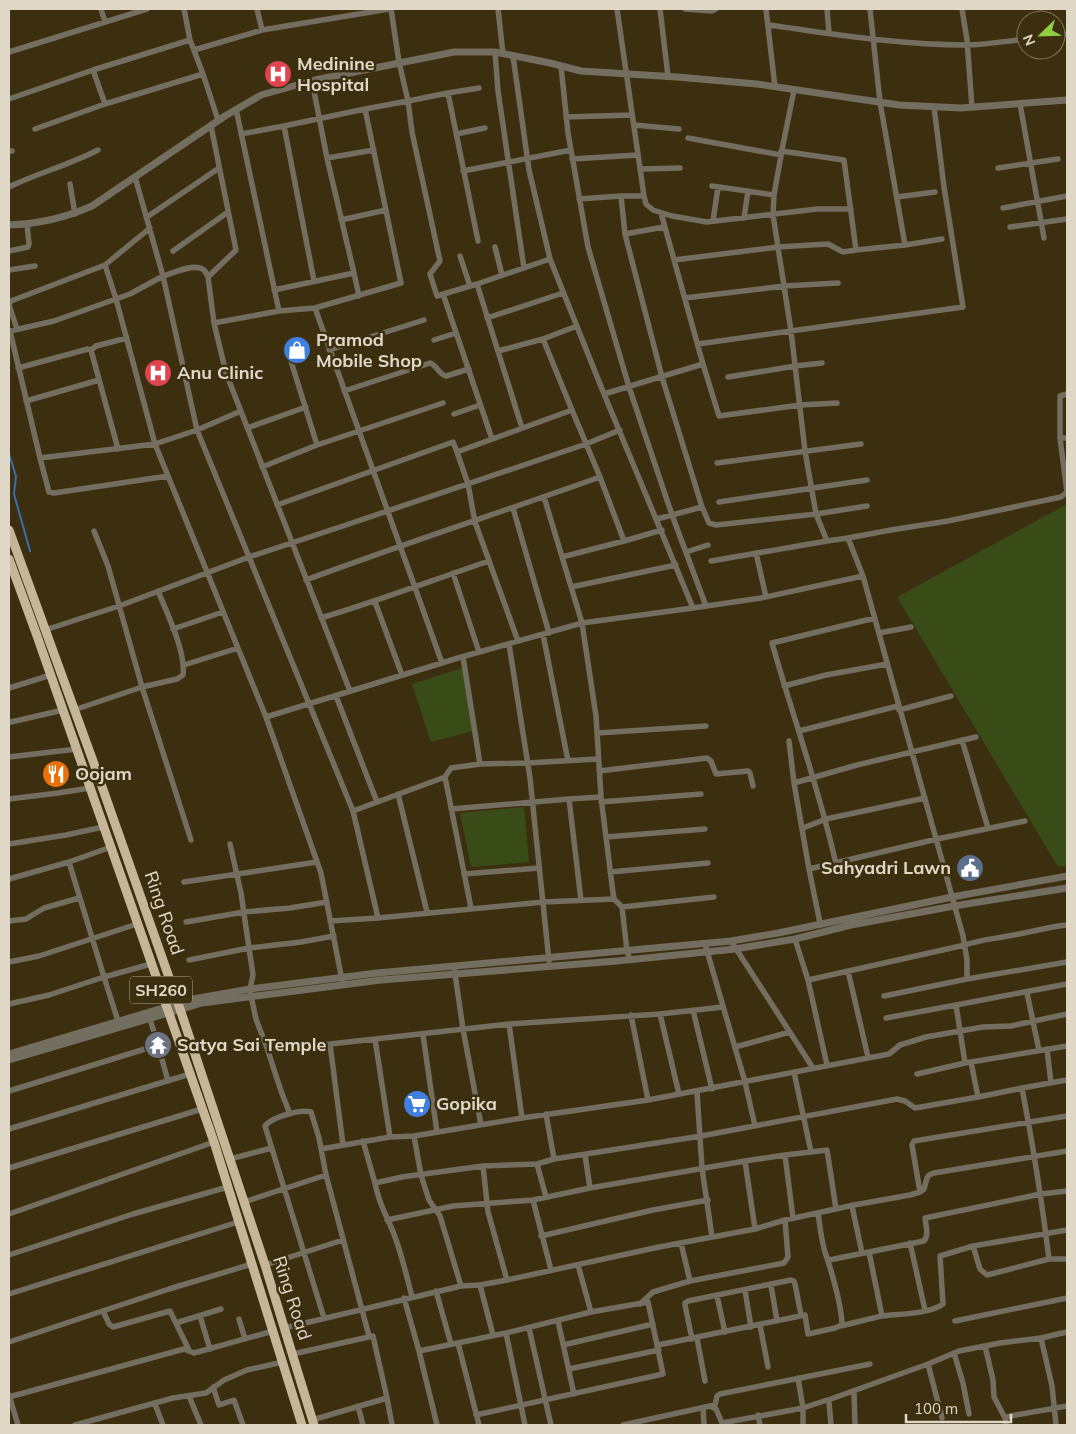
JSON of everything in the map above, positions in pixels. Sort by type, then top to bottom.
[{"type":"highway","name":"Ring Road","points":[[9,530],[45,630],[51,675],[214,1142],[302,1425]]},
{"type":"highway","name":"Ring Road","points":[[9,559],[74,710],[179,1006],[265,1265],[313,1423]]},
{"type":"street","points":[[101,9],[105,22]]},
{"type":"street","points":[[9,52],[144,9]]},
{"type":"street","points":[[184,9],[190,40],[204,74],[218,120]]},
{"type":"street","points":[[257,9],[262,30]]},
{"type":"street","points":[[194,50],[262,30],[390,9],[414,142],[440,261],[430,274],[437,296],[550,259]]},
{"type":"street","points":[[498,9],[503,54]]},
{"type":"street","points":[[617,9],[644,196],[649,207],[689,219],[713,221],[817,209],[851,210]]},
{"type":"street","points":[[660,9],[668,76]]},
{"type":"street","points":[[685,9],[712,11],[716,9]]},
{"type":"street","points":[[766,9],[775,87]]},
{"type":"street","points":[[827,9],[829,33]]},
{"type":"street","points":[[870,9],[880,102],[906,245]]},
{"type":"street","points":[[962,9],[972,107]]},
{"type":"street","points":[[769,26],[874,40],[967,45],[1016,39]]},
{"type":"street","points":[[9,99],[93,70],[190,40]]},
{"type":"street","points":[[9,225],[48,222],[75,214],[92,206],[218,120],[261,95],[312,81],[454,52],[494,52],[581,72],[668,76],[934,107],[972,107],[1067,100]]},
{"type":"street","points":[[494,52],[524,268]]},
{"type":"street","points":[[513,56],[528,159],[550,259],[693,608]]},
{"type":"street","points":[[561,66],[572,160],[588,247],[629,387],[672,515],[706,606]]},
{"type":"street","points":[[93,70],[105,104]]},
{"type":"street","points":[[36,129],[105,104],[204,74]]},
{"type":"street","points":[[312,81],[327,158],[359,296]]},
{"type":"street","points":[[241,134],[479,88]]},
{"type":"street","points":[[794,90],[781,153],[773,215],[791,330],[805,451],[813,488],[816,514],[827,541]]},
{"type":"street","points":[[448,93],[478,241]]},
{"type":"street","points":[[1020,104],[1044,238]]},
{"type":"street","points":[[698,344],[963,307],[944,187],[934,107]]},
{"type":"street","points":[[236,109],[279,311]]},
{"type":"street","points":[[214,323],[279,311],[315,308],[401,283],[365,109]]},
{"type":"street","points":[[566,117],[632,115]]},
{"type":"street","points":[[634,125],[679,129]]},
{"type":"street","points":[[208,277],[236,250],[211,126]]},
{"type":"street","points":[[284,126],[314,281]]},
{"type":"street","points":[[456,134],[485,128]]},
{"type":"street","points":[[688,138],[781,153],[844,160],[856,250]]},
{"type":"street","points":[[9,187],[98,150]]},
{"type":"street","points":[[327,158],[374,150]]},
{"type":"street","points":[[463,171],[571,150]]},
{"type":"street","points":[[572,160],[638,155]]},
{"type":"street","points":[[998,168],[1058,159]]},
{"type":"street","points":[[147,217],[220,168]]},
{"type":"street","points":[[640,170],[680,168]]},
{"type":"street","points":[[135,178],[163,276],[196,430],[353,811],[378,918]]},
{"type":"street","points":[[70,184],[75,214]]},
{"type":"street","points":[[713,221],[715,186],[774,196]]},
{"type":"street","points":[[744,218],[748,191]]},
{"type":"street","points":[[897,197],[935,192]]},
{"type":"street","points":[[621,196],[626,234],[662,377],[702,507],[709,523],[716,525],[816,514],[867,506]]},
{"type":"street","points":[[579,199],[644,196]]},
{"type":"street","points":[[1003,208],[1067,196]]},
{"type":"street","points":[[341,220],[386,210]]},
{"type":"street","points":[[172,251],[228,212]]},
{"type":"street","points":[[662,212],[664,227],[719,416],[800,405],[837,403]]},
{"type":"street","points":[[1010,227],[1067,219]]},
{"type":"street","points":[[9,251],[28,247],[30,244],[27,224]]},
{"type":"street","points":[[626,234],[664,227]]},
{"type":"street","points":[[17,329],[10,300],[105,265],[150,228]]},
{"type":"street","points":[[674,260],[778,247],[828,244],[840,252],[942,239]]},
{"type":"street","points":[[495,247],[502,275]]},
{"type":"street","points":[[460,256],[470,286]]},
{"type":"street","points":[[105,265],[155,444],[266,717],[317,862],[327,902],[342,981]]},
{"type":"street","points":[[9,270],[36,266]]},
{"type":"street","points":[[168,476],[54,493],[49,492],[9,331],[54,321],[116,299],[130,294],[163,276],[190,268],[200,267],[204,269],[208,277],[214,323],[226,373],[350,692]]},
{"type":"street","points":[[274,290],[354,273]]},
{"type":"street","points":[[685,298],[784,286],[838,283]]},
{"type":"street","points":[[477,284],[522,428]]},
{"type":"street","points":[[487,318],[563,293]]},
{"type":"street","points":[[444,294],[492,439]]},
{"type":"street","points":[[315,308],[442,663]]},
{"type":"street","points":[[329,350],[424,320]]},
{"type":"street","points":[[498,351],[543,339],[577,326]]},
{"type":"street","points":[[434,340],[456,333]]},
{"type":"street","points":[[18,368],[88,349],[91,350],[96,346],[126,338]]},
{"type":"street","points":[[543,339],[624,540]]},
{"type":"street","points":[[91,350],[118,449]]},
{"type":"street","points":[[290,358],[316,445]]},
{"type":"street","points":[[344,391],[426,363],[432,364],[442,375],[446,376],[469,369]]},
{"type":"street","points":[[728,377],[822,363]]},
{"type":"street","points":[[604,394],[704,364]]},
{"type":"street","points":[[26,402],[99,380]]},
{"type":"street","points":[[711,561],[890,530],[948,522],[1061,497],[1067,492],[1067,484],[1060,396],[1067,394]]},
{"type":"street","points":[[262,467],[316,445],[444,403]]},
{"type":"street","points":[[454,414],[480,405]]},
{"type":"street","points":[[247,428],[306,407]]},
{"type":"street","points":[[457,452],[572,410]]},
{"type":"street","points":[[40,458],[155,444],[196,430],[240,411]]},
{"type":"street","points":[[45,630],[119,606],[249,556],[292,544],[586,444],[620,430]]},
{"type":"street","points":[[277,505],[453,442],[468,484],[474,522],[518,641]]},
{"type":"street","points":[[716,463],[862,444]]},
{"type":"street","points":[[306,580],[399,546],[600,478]]},
{"type":"street","points":[[719,502],[867,480]]},
{"type":"street","points":[[544,498],[582,624],[596,716],[601,800],[610,872],[614,899],[622,907],[627,951],[630,960]]},
{"type":"street","points":[[657,519],[702,507]]},
{"type":"street","points":[[513,508],[546,633],[568,761]]},
{"type":"street","points":[[562,557],[662,530]]},
{"type":"street","points":[[94,532],[108,566],[142,687],[191,840]]},
{"type":"street","points":[[848,538],[863,576],[937,839],[965,945],[967,979]]},
{"type":"street","points":[[686,552],[708,545]]},
{"type":"street","points":[[756,554],[766,597]]},
{"type":"street","points":[[321,618],[374,602],[414,586],[489,561]]},
{"type":"street","points":[[571,586],[676,565]]},
{"type":"street","points":[[453,573],[479,652]]},
{"type":"street","points":[[266,717],[479,652],[582,624],[766,597],[863,576]]},
{"type":"street","points":[[74,710],[142,687],[178,679],[183,675],[184,665],[158,591]]},
{"type":"street","points":[[374,602],[402,675]]},
{"type":"street","points":[[173,630],[223,612]]},
{"type":"street","points":[[836,864],[814,778],[772,643],[875,618]]},
{"type":"street","points":[[879,633],[911,627]]},
{"type":"street","points":[[509,644],[532,802],[549,962]]},
{"type":"street","points":[[184,665],[238,648]]},
{"type":"street","points":[[464,657],[480,764]]},
{"type":"street","points":[[784,686],[826,675],[887,664]]},
{"type":"street","points":[[9,688],[51,675]]},
{"type":"street","points":[[336,696],[377,802]]},
{"type":"street","points":[[799,731],[951,696]]},
{"type":"street","points":[[11,722],[63,710]]},
{"type":"street","points":[[597,733],[706,726]]},
{"type":"street","points":[[794,783],[857,765],[976,737]]},
{"type":"street","points":[[962,740],[988,828]]},
{"type":"street","points":[[789,741],[794,783],[820,924]]},
{"type":"street","points":[[9,757],[77,749]]},
{"type":"street","points":[[599,771],[707,758],[711,761],[716,774],[748,771],[753,786]]},
{"type":"street","points":[[353,811],[445,777],[451,768],[480,764],[598,759]]},
{"type":"street","points":[[445,777],[471,908]]},
{"type":"street","points":[[9,799],[90,788]]},
{"type":"street","points":[[398,794],[427,912]]},
{"type":"street","points":[[452,809],[569,799],[601,800],[700,794]]},
{"type":"street","points":[[803,828],[826,820],[925,798]]},
{"type":"street","points":[[569,799],[581,900]]},
{"type":"street","points":[[809,869],[937,839],[1025,821]]},
{"type":"street","points":[[9,844],[104,827]]},
{"type":"street","points":[[606,837],[705,829]]},
{"type":"street","points":[[230,844],[244,912],[253,975],[250,992],[256,1019],[290,1114]]},
{"type":"street","points":[[9,879],[69,862],[110,847]]},
{"type":"street","points":[[69,862],[118,1022]]},
{"type":"street","points":[[184,882],[317,862]]},
{"type":"street","points":[[610,872],[708,863]]},
{"type":"street","points":[[464,874],[539,868]]},
{"type":"street","points":[[549,962],[630,960],[706,948],[952,897],[1067,876]]},
{"type":"street","points":[[9,1060],[193,1002],[250,992],[342,981],[549,962],[627,951],[736,948],[795,939],[851,925],[954,906],[1067,888]]},
{"type":"street","points":[[622,907],[714,897]]},
{"type":"street","points":[[9,921],[26,919],[44,908],[79,898]]},
{"type":"street","points":[[330,921],[543,902],[614,899]]},
{"type":"street","points":[[186,922],[244,912],[290,908],[327,902]]},
{"type":"street","points":[[9,962],[39,956],[137,924]]},
{"type":"street","points":[[808,980],[986,939],[1067,925]]},
{"type":"street","points":[[189,960],[249,948],[334,936]]},
{"type":"street","points":[[795,939],[808,980],[827,1066]]},
{"type":"street","points":[[731,942],[813,1068]]},
{"type":"street","points":[[706,948],[745,1082],[755,1126]]},
{"type":"street","points":[[884,996],[967,979],[1067,962]]},
{"type":"street","points":[[9,1004],[49,995],[151,964]]},
{"type":"street","points":[[455,970],[463,1029],[481,1126]]},
{"type":"street","points":[[848,971],[868,1057]]},
{"type":"street","points":[[886,1018],[1067,984]]},
{"type":"street","points":[[1027,993],[1039,1050]]},
{"type":"street","points":[[956,1005],[968,1062],[978,1097]]},
{"type":"street","points":[[267,1048],[422,1035],[509,1024],[660,1014],[723,1006]]},
{"type":"street","points":[[693,1010],[712,1089]]},
{"type":"street","points":[[660,1014],[679,1094]]},
{"type":"street","points":[[321,1149],[390,1137],[414,1136],[546,1114],[698,1092],[889,1054],[900,1045],[914,1040],[983,1027],[1011,1026],[1067,1014]]},
{"type":"street","points":[[9,1054],[118,1022],[149,1015]]},
{"type":"street","points":[[149,1015],[168,1081]]},
{"type":"street","points":[[631,1015],[648,1100]]},
{"type":"street","points":[[509,1024],[522,1118]]},
{"type":"street","points":[[735,1047],[790,1032]]},
{"type":"street","points":[[422,1035],[437,1132]]},
{"type":"street","points":[[375,1039],[390,1137]]},
{"type":"street","points":[[330,1044],[343,1145]]},
{"type":"street","points":[[9,1090],[158,1045]]},
{"type":"street","points":[[917,1074],[968,1062],[1067,1046]]},
{"type":"street","points":[[1047,1049],[1051,1083]]},
{"type":"street","points":[[794,1072],[811,1152]]},
{"type":"street","points":[[9,1129],[190,1074]]},
{"type":"street","points":[[375,1183],[402,1177],[483,1166],[537,1164],[554,1159],[701,1136],[897,1100],[905,1101],[915,1108],[1067,1080]]},
{"type":"street","points":[[1022,1088],[1041,1194],[1049,1259]]},
{"type":"street","points":[[698,1092],[702,1168],[712,1237]]},
{"type":"street","points":[[9,1168],[202,1109]]},
{"type":"street","points":[[324,1318],[266,1124],[290,1114],[306,1111],[311,1112],[369,1336]]},
{"type":"street","points":[[546,1114],[554,1159]]},
{"type":"street","points":[[920,1192],[912,1145],[914,1141],[1067,1116]]},
{"type":"street","points":[[414,1136],[421,1175],[429,1200],[434,1210],[440,1216],[461,1286]]},
{"type":"street","points":[[9,1214],[214,1142]]},
{"type":"street","points":[[363,1142],[375,1183],[377,1198],[395,1236],[412,1297]]},
{"type":"street","points":[[230,1159],[272,1148]]},
{"type":"street","points":[[387,1220],[434,1210],[546,1198],[590,1188],[702,1168],[827,1150],[836,1209]]},
{"type":"street","points":[[284,1328],[436,1291],[507,1280],[755,1229],[793,1218],[920,1192],[924,1189],[926,1178],[934,1173],[1067,1151]]},
{"type":"street","points":[[585,1155],[590,1188]]},
{"type":"street","points":[[785,1155],[793,1218]]},
{"type":"street","points":[[745,1161],[755,1229]]},
{"type":"street","points":[[537,1164],[546,1198]]},
{"type":"street","points":[[483,1166],[492,1229],[507,1280]]},
{"type":"street","points":[[244,1202],[326,1175]]},
{"type":"street","points":[[9,1255],[133,1214],[228,1187]]},
{"type":"street","points":[[829,1260],[924,1240],[927,1238],[925,1218],[1041,1194],[1067,1191]]},
{"type":"street","points":[[532,1200],[550,1270]]},
{"type":"street","points":[[542,1236],[654,1210],[708,1200]]},
{"type":"street","points":[[852,1206],[862,1253]]},
{"type":"street","points":[[818,1213],[822,1240],[829,1260],[842,1319],[842,1325],[840,1326]]},
{"type":"street","points":[[640,1304],[653,1292],[690,1281],[784,1263],[788,1257],[785,1220]]},
{"type":"street","points":[[9,1294],[238,1222]]},
{"type":"street","points":[[568,1369],[805,1314],[808,1334],[882,1316],[941,1306],[943,1304],[940,1256],[973,1246],[1067,1230]]},
{"type":"street","points":[[265,1265],[344,1240]]},
{"type":"street","points":[[681,1243],[690,1281]]},
{"type":"street","points":[[910,1243],[925,1310]]},
{"type":"street","points":[[973,1246],[980,1269],[987,1275],[1049,1259],[1067,1259]]},
{"type":"street","points":[[869,1252],[882,1316]]},
{"type":"street","points":[[9,1342],[169,1289],[252,1264]]},
{"type":"street","points":[[578,1265],[591,1312]]},
{"type":"street","points":[[705,1381],[685,1303],[790,1280],[794,1281],[802,1316]]},
{"type":"street","points":[[480,1285],[493,1335]]},
{"type":"street","points":[[771,1285],[777,1321]]},
{"type":"street","points":[[744,1290],[751,1327]]},
{"type":"street","points":[[436,1291],[451,1344]]},
{"type":"street","points":[[717,1296],[725,1332]]},
{"type":"street","points":[[404,1298],[437,1425]]},
{"type":"street","points":[[955,1321],[1067,1298]]},
{"type":"street","points":[[419,1351],[529,1328],[591,1312],[648,1302],[663,1374],[476,1415]]},
{"type":"street","points":[[176,1323],[220,1309]]},
{"type":"street","points":[[103,1311],[109,1324],[113,1326],[170,1311],[189,1350]]},
{"type":"street","points":[[200,1316],[210,1349]]},
{"type":"street","points":[[239,1319],[246,1339]]},
{"type":"street","points":[[558,1321],[574,1394]]},
{"type":"street","points":[[564,1345],[653,1324]]},
{"type":"street","points":[[760,1325],[768,1367]]},
{"type":"street","points":[[529,1328],[550,1425]]},
{"type":"street","points":[[18,1425],[9,1396],[184,1349],[194,1353],[273,1331]]},
{"type":"street","points":[[710,1406],[716,1409],[722,1424],[758,1415],[803,1408],[854,1392],[954,1353],[1067,1332]]},
{"type":"street","points":[[506,1333],[525,1425]]},
{"type":"street","points":[[293,1354],[373,1336],[392,1425]]},
{"type":"street","points":[[1041,1338],[1055,1408],[1056,1425]]},
{"type":"street","points":[[458,1343],[479,1425]]},
{"type":"street","points":[[985,1346],[993,1380],[994,1397],[1005,1422],[1010,1416],[1067,1406]]},
{"type":"street","points":[[954,1353],[963,1383],[969,1414]]},
{"type":"street","points":[[75,1425],[206,1393],[224,1380],[247,1370],[283,1362]]},
{"type":"street","points":[[623,1425],[715,1405],[717,1396],[720,1394],[870,1364]]},
{"type":"street","points":[[928,1364],[942,1418]]},
{"type":"street","points":[[798,1378],[803,1408],[803,1425]]},
{"type":"street","points":[[214,1387],[219,1405],[234,1400],[243,1425]]},
{"type":"street","points":[[854,1392],[855,1425]]},
{"type":"street","points":[[189,1396],[202,1425]]},
{"type":"street","points":[[313,1423],[358,1406],[387,1398]]},
{"type":"street","points":[[828,1400],[830,1425]]},
{"type":"street","points":[[155,1404],[163,1425]]},
{"type":"street","points":[[358,1406],[363,1425]]},
{"type":"street","points":[[703,1408],[704,1425]]},
{"type":"street","points":[[758,1415],[760,1425]]},
{"type":"green space","points":[[1067,504],[1067,866],[1058,867],[897,597]]},
{"type":"green space","points":[[462,668],[474,731],[431,742],[412,684]]},
{"type":"green space","points":[[524,807],[529,862],[471,867],[460,813]]},
{"type":"waterway","points":[[9,454],[16,476],[14,494],[30,551]]},
{"type":"place","name":"Medinine Hospital","points":[[278,74]]},
{"type":"place","name":"Pramod Mobile Shop","points":[[297,350]]},
{"type":"place","name":"Anu Clinic","points":[[158,373]]},
{"type":"place","name":"Oojam","points":[[56,774]]},
{"type":"place","name":"Sahyadri Lawn","points":[[970,868]]},
{"type":"place","name":"Satya Sai Temple","points":[[158,1045]]},
{"type":"place","name":"Gopika","points":[[417,1104]]}]
